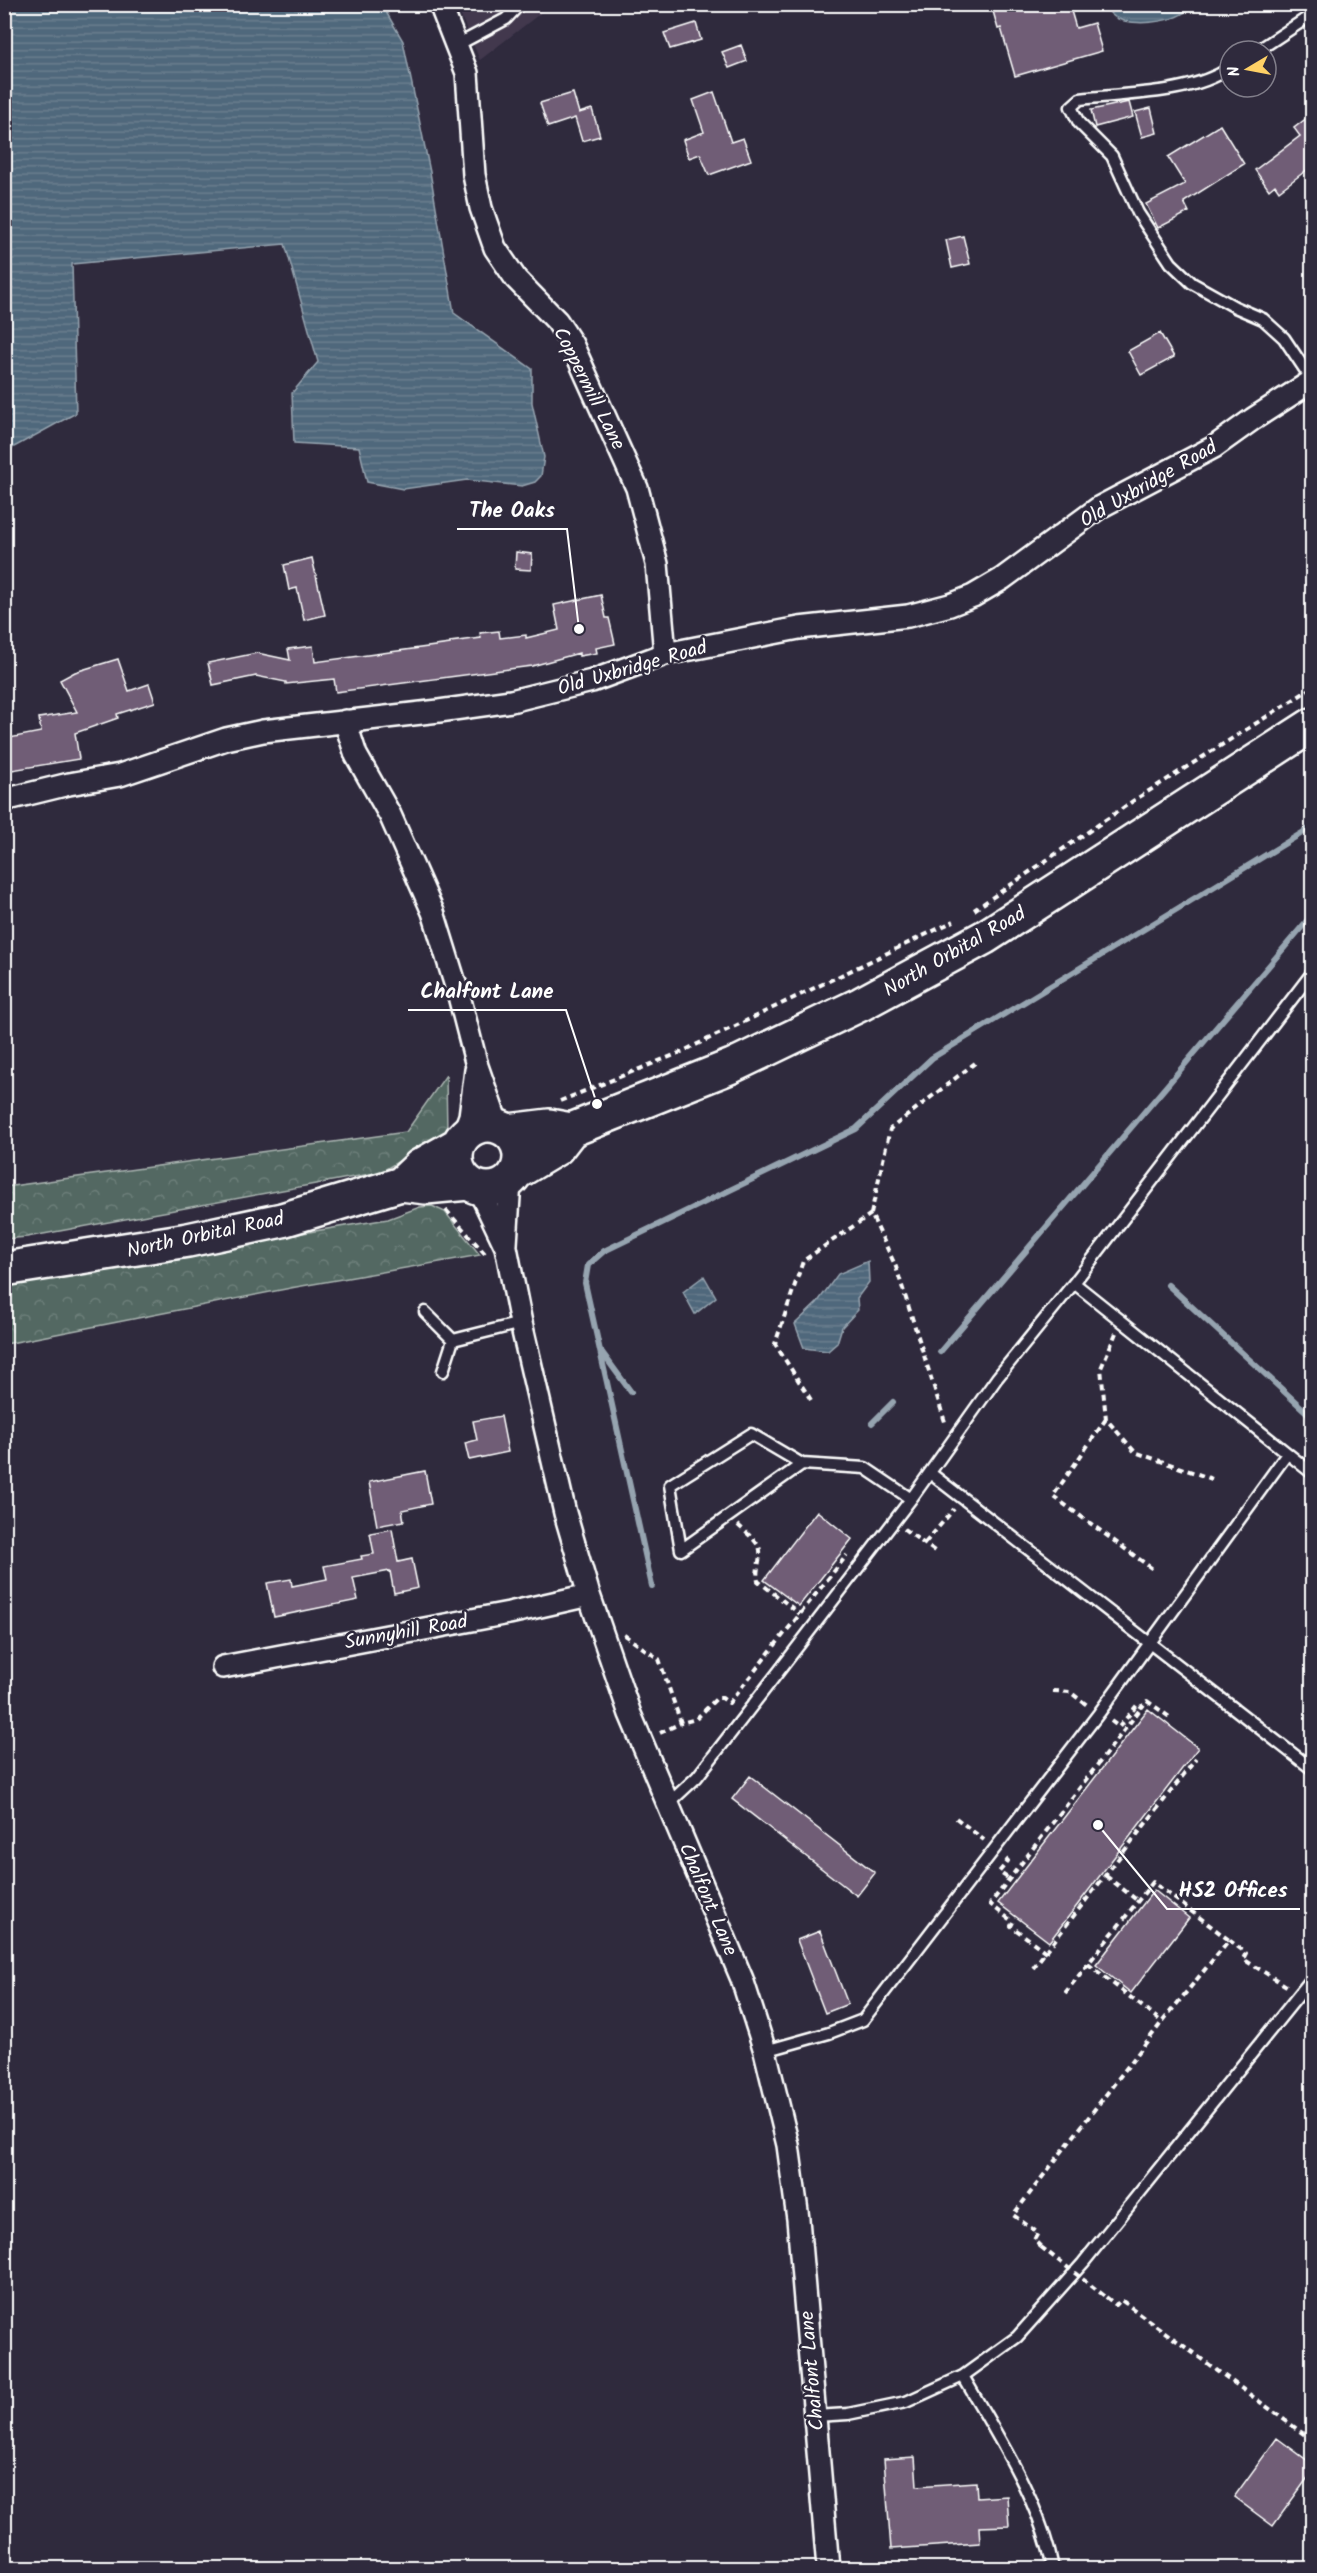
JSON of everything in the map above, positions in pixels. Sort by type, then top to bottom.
[{"type":"main road","name":"North Orbital Road","points":[[513,1177],[557,1148],[571,1130],[732,1066],[861,1004],[986,937],[1312,725]]},
{"type":"main road","points":[[487,1124],[503,1128],[516,1140],[520,1150],[520,1161],[513,1177],[500,1187],[489,1190],[473,1186],[460,1175],[456,1164],[460,1140],[471,1128],[487,1124]]},
{"type":"main road","name":"North Orbital Road","points":[[503,1128],[549,1126],[571,1130]]},
{"type":"main road","name":"North Orbital Road","points":[[401,1184],[420,1166],[460,1140]]},
{"type":"main road","name":"North Orbital Road","points":[[4,1269],[188,1240],[282,1220],[401,1184],[426,1187],[473,1186]]},
{"type":"street","name":"Coppermill Lane","points":[[440,4],[467,72],[474,175],[495,248],[516,279],[557,321],[572,344],[637,488],[657,564],[664,654]]},
{"type":"street","name":"Old Uxbridge Road","points":[[4,800],[69,784],[120,775],[226,739],[263,731],[511,701],[592,681],[664,654],[799,628],[908,616],[950,605],[974,596],[1017,568],[1100,507],[1214,447],[1312,381]]},
{"type":"street","points":[[345,721],[353,749],[390,815],[433,912],[459,996],[477,1066],[503,1128]]},
{"type":"street","points":[[460,1140],[470,1116],[477,1066]]},
{"type":"street","name":"Chalfont Lane","points":[[513,1177],[506,1247],[521,1323],[565,1513],[589,1595],[630,1713],[742,1979],[765,2051],[788,2145],[798,2219],[828,2568]]},
{"type":"street","name":"Chalfont Lane","points":[[473,1186],[506,1247]]},
{"type":"street","name":"Sunnyhill Road","points":[[223,1667],[509,1613],[589,1595]]},
{"type":"lane","points":[[457,45],[506,19],[519,4]]},
{"type":"lane","points":[[1275,39],[1310,16]]},
{"type":"lane","points":[[1218,76],[1192,85],[1080,99],[1071,107],[1078,123],[1112,156],[1138,213],[1171,263],[1192,283],[1235,307],[1263,319],[1284,338],[1312,381]]},
{"type":"lane","points":[[668,1804],[697,1777],[911,1499],[997,1378],[1074,1283],[1312,973]]},
{"type":"lane","points":[[1074,1283],[1312,1473]]},
{"type":"lane","points":[[425,1312],[453,1340]]},
{"type":"lane","points":[[453,1340],[521,1323]]},
{"type":"lane","points":[[443,1371],[453,1340]]},
{"type":"lane","points":[[802,1464],[681,1550],[670,1485],[751,1434],[802,1464],[865,1468],[911,1499]]},
{"type":"lane","points":[[765,2051],[863,2020],[1151,1643],[1287,1454]]},
{"type":"lane","points":[[930,1473],[1311,1768]]},
{"type":"lane","points":[[815,2416],[848,2414],[906,2402],[963,2376],[1017,2337],[1083,2263],[1307,1990]]},
{"type":"lane","points":[[963,2376],[1007,2451],[1046,2536],[1053,2568]]},
{"type":"path","points":[[966,916],[1133,801],[1312,688]]},
{"type":"path","points":[[551,1104],[679,1053],[956,921]]},
{"type":"path","points":[[951,1443],[896,1267],[871,1214],[890,1129],[975,1063]]},
{"type":"path","points":[[811,1400],[775,1344],[803,1261],[871,1214]]},
{"type":"path","points":[[1122,1322],[1101,1368],[1106,1419],[1135,1452],[1212,1479]]},
{"type":"path","points":[[1106,1419],[1053,1496],[1154,1570]]},
{"type":"path","points":[[925,1543],[963,1498]]},
{"type":"path","points":[[729,1516],[759,1546],[761,1553],[756,1573],[758,1581],[800,1614]]},
{"type":"path","points":[[602,1634],[617,1631],[658,1659],[681,1723],[696,1719],[717,1698],[722,1698],[729,1703],[858,1541],[882,1556],[904,1529],[936,1552]]},
{"type":"path","points":[[1046,1952],[1011,1926],[1013,1922],[990,1904],[1142,1707]]},
{"type":"path","points":[[1033,1968],[1196,1759]]},
{"type":"path","points":[[1106,1876],[1138,1901]]},
{"type":"path","points":[[1065,1992],[1153,1882],[1246,1953],[1243,1959],[1307,1990]]},
{"type":"path","points":[[1229,1940],[1162,2022],[1013,2215],[1038,2233],[1034,2240],[1041,2247],[1116,2305],[1121,2300],[1312,2440]]},
{"type":"path","points":[[1088,1964],[1162,2022]]},
{"type":"shaded area","points":[[456,5],[551,5],[480,60]]},
{"type":"green space","points":[[446,1075],[447,1132],[381,1172],[27,1237],[5,1239],[5,1187],[406,1132]]},
{"type":"green space","points":[[432,1206],[445,1212],[480,1255],[296,1287],[5,1344],[4,1282],[388,1219],[420,1207]]},
{"type":"water","points":[[8,4],[382,5],[403,41],[430,172],[454,313],[532,369],[532,403],[544,457],[541,476],[535,482],[522,486],[467,480],[403,489],[367,482],[359,447],[294,443],[292,393],[318,362],[285,244],[72,264],[76,413],[5,452],[4,12]]},
{"type":"water","points":[[1105,5],[1191,5],[1186,11],[1170,19],[1138,23],[1116,18]]},
{"type":"water","points":[[868,1261],[869,1282],[857,1298],[858,1310],[842,1327],[837,1343],[828,1351],[804,1348],[795,1324],[817,1303],[838,1274]]},
{"type":"water","points":[[704,1276],[716,1297],[695,1314],[683,1292]]},
{"type":"building","points":[[991,4],[1069,4],[1076,28],[1094,23],[1102,51],[1015,76],[1001,28],[998,29]]},
{"type":"building","points":[[696,23],[701,40],[670,49],[664,33]]},
{"type":"building","points":[[741,45],[747,61],[729,68],[722,52]]},
{"type":"building","points":[[714,92],[731,142],[743,138],[751,160],[709,175],[700,154],[689,158],[683,140],[704,132],[693,100]]},
{"type":"building","points":[[573,93],[579,113],[592,109],[600,136],[582,141],[575,118],[548,127],[540,103]]},
{"type":"building","points":[[1129,102],[1133,117],[1095,127],[1091,110]]},
{"type":"building","points":[[1151,108],[1157,133],[1142,137],[1135,112]]},
{"type":"building","points":[[1312,114],[1312,166],[1279,191],[1275,185],[1269,190],[1255,170],[1300,136],[1294,128]]},
{"type":"building","points":[[1220,125],[1244,164],[1184,202],[1189,212],[1158,228],[1146,204],[1185,184],[1168,157]]},
{"type":"building","points":[[963,236],[970,264],[952,268],[946,240]]},
{"type":"building","points":[[1160,333],[1174,357],[1141,375],[1128,351]]},
{"type":"building","points":[[516,552],[532,554],[531,570],[515,569]]},
{"type":"building","points":[[312,558],[325,615],[304,620],[297,588],[289,590],[284,565]]},
{"type":"building","points":[[601,595],[615,644],[596,648],[597,653],[579,656],[579,653],[532,666],[336,692],[334,679],[286,684],[286,682],[256,676],[213,685],[208,663],[257,653],[290,660],[288,649],[313,646],[315,662],[450,644],[450,642],[481,638],[480,633],[499,631],[500,638],[526,635],[526,638],[559,630],[554,605]]},
{"type":"building","points":[[118,659],[129,691],[149,684],[155,702],[117,714],[118,718],[75,733],[79,759],[6,771],[4,739],[41,732],[39,718],[77,712],[60,680],[75,672]]},
{"type":"building","points":[[501,1416],[508,1452],[469,1460],[465,1443],[477,1440],[473,1421]]},
{"type":"building","points":[[425,1471],[431,1504],[402,1510],[404,1521],[377,1526],[369,1482]]},
{"type":"building","points":[[817,1511],[852,1539],[799,1606],[764,1580]]},
{"type":"building","points":[[392,1529],[398,1562],[412,1559],[418,1588],[394,1593],[390,1571],[353,1578],[358,1600],[274,1617],[267,1583],[291,1579],[292,1586],[327,1579],[324,1566],[362,1559],[361,1556],[374,1554],[370,1533]]},
{"type":"building","points":[[1148,1709],[1198,1748],[1049,1942],[998,1903]]},
{"type":"building","points":[[750,1776],[875,1873],[857,1896],[732,1799]]},
{"type":"building","points":[[1154,1890],[1189,1918],[1131,1993],[1096,1965]]},
{"type":"building","points":[[820,1931],[848,2004],[825,2013],[797,1940]]},
{"type":"building","points":[[1277,2438],[1312,2464],[1312,2472],[1273,2526],[1234,2497]]},
{"type":"building","points":[[915,2457],[917,2486],[976,2482],[977,2498],[1007,2496],[1009,2526],[979,2527],[980,2543],[891,2549],[884,2459]]},
{"type":"waterway","points":[[652,1586],[585,1283],[588,1265],[604,1251],[856,1129],[932,1058],[1312,827]]},
{"type":"waterway","points":[[940,1352],[1312,915]]},
{"type":"waterway","points":[[1168,1285],[1312,1417]]},
{"type":"waterway","points":[[601,1351],[631,1392]]},
{"type":"waterway","points":[[872,1423],[893,1402]]},
{"type":"place","name":"The Oaks","points":[[579,629]]},
{"type":"place","name":"Chalfont Lane","points":[[597,1104]]},
{"type":"place","name":"HS2 Offices","points":[[1098,1825]]}]
